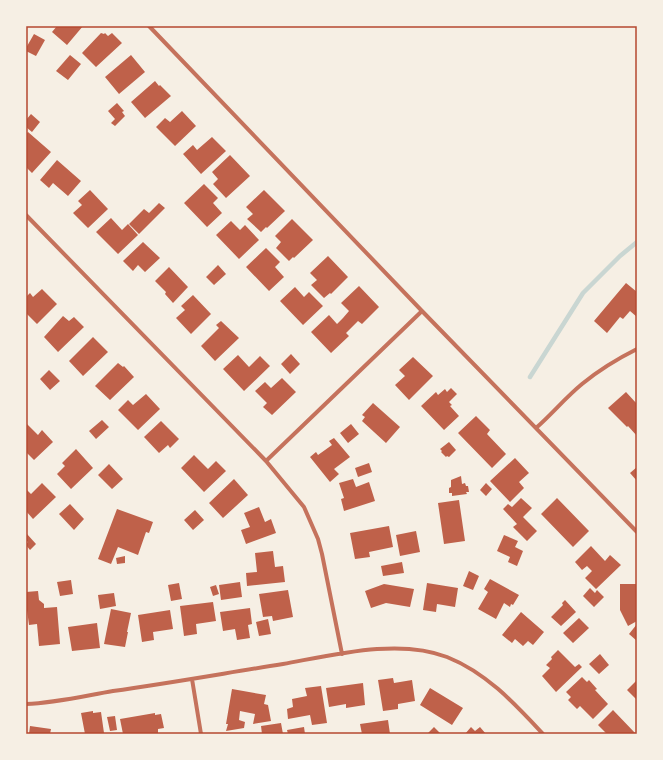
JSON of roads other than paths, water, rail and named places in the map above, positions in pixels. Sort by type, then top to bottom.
[{"type":"street","points":[[149,26],[422,311],[637,532]]},
{"type":"street","points":[[26,215],[266,462],[304,507],[312,523],[322,554],[342,654]]},
{"type":"street","points":[[266,462],[422,311]]},
{"type":"street","points":[[536,428],[581,385],[614,361],[637,349]]},
{"type":"street","points":[[26,704],[192,679],[342,654],[387,648],[405,648],[426,651],[447,657],[469,668],[489,681],[509,698],[544,734]]},
{"type":"street","points":[[192,679],[201,734]]},
{"type":"waterway","points":[[530,377],[583,293],[620,256],[637,242]]}]
